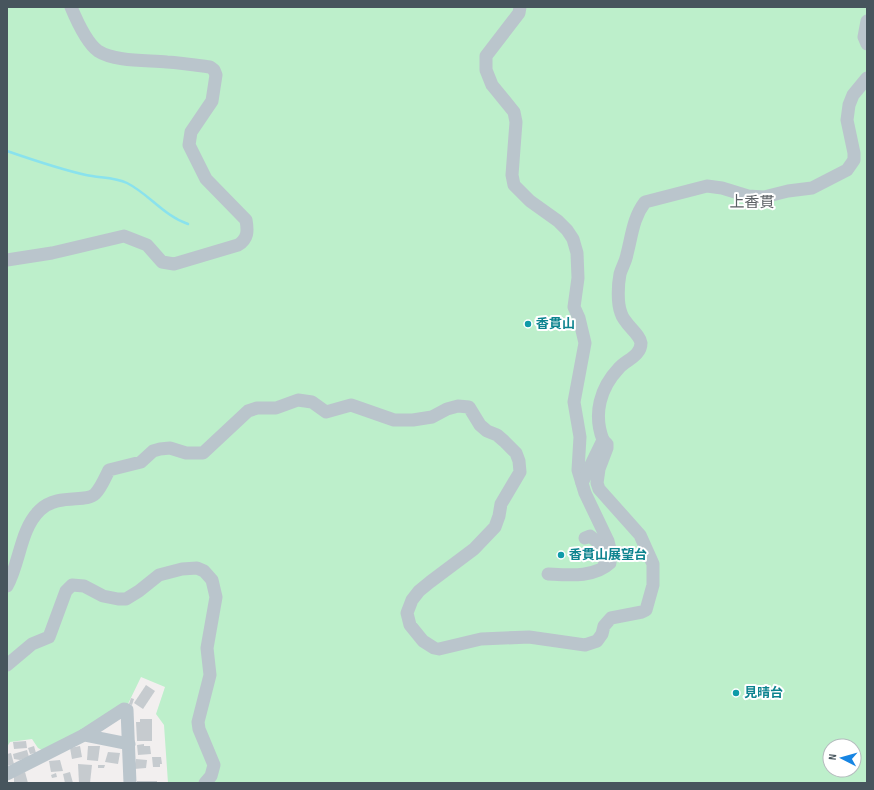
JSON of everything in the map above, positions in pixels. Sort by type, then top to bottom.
[{"type":"street","points":[[7,260],[52,253],[124,236],[147,245],[162,262],[174,264],[238,245],[246,238],[248,228],[246,220],[206,180],[189,145],[191,132],[212,101],[216,75],[214,70],[210,67],[142,61],[106,55],[93,46],[77,22],[71,7]]},
{"type":"street","points":[[520,7],[516,18],[486,56],[485,63],[488,77],[492,85],[514,112],[516,122],[512,175],[514,185],[530,201],[558,221],[573,239],[577,253],[578,278],[574,307],[579,318],[585,343],[576,388],[574,410],[580,437],[578,470],[610,549],[610,563],[605,568],[598,571],[580,574],[548,574]]},
{"type":"street","points":[[867,21],[864,37],[867,44]]},
{"type":"street","points":[[7,586],[32,520],[40,510],[58,500],[89,497],[94,495],[109,470],[141,462],[153,452],[170,448],[186,453],[203,453],[248,411],[257,408],[276,408],[298,400],[305,400],[326,412],[351,405],[394,420],[413,420],[432,417],[447,409],[465,406],[472,409],[480,425],[486,431],[497,435],[516,453],[519,461],[520,472],[501,504],[499,516],[491,531],[474,549],[430,582],[415,596],[407,613],[410,625],[423,641],[434,648],[439,649],[481,639],[529,637],[581,645],[597,641],[602,634],[604,626],[612,618],[646,610],[649,604],[654,576],[653,564],[640,535],[599,489],[596,483],[599,469],[607,448],[607,444],[603,440],[597,415],[602,393],[608,382],[620,367],[636,355],[640,347],[639,337],[624,321],[620,312],[620,273],[628,253],[635,218],[644,202],[707,186],[722,188],[748,196],[764,197],[788,191],[812,188],[847,170],[854,160],[854,153],[847,120],[849,105],[853,95],[867,78]]},
{"type":"street","points":[[582,483],[603,440]]},
{"type":"street","points":[[585,538],[590,536],[600,544],[605,568]]},
{"type":"street","points":[[7,665],[32,644],[49,637],[66,591],[72,585],[84,586],[110,598],[126,599],[163,574],[190,567],[197,568],[204,572],[212,580],[216,592],[207,648],[210,675],[198,718],[199,729],[214,765],[211,776],[205,783]]},
{"type":"street","points":[[7,774],[84,735],[124,709],[127,710],[130,783]]},
{"type":"street","points":[[84,735],[129,744]]},
{"type":"green space","points":[[7,7],[867,7],[867,783],[168,783],[164,725],[156,714],[165,687],[141,677],[127,706],[44,751],[38,748],[32,739],[10,742],[7,747]]},
{"type":"building","points":[[146,685],[155,691],[143,709],[134,703]]},
{"type":"building","points":[[131,698],[134,699],[132,705],[129,704]]},
{"type":"building","points":[[140,719],[152,719],[152,741],[137,741],[136,722],[140,722]]},
{"type":"building","points":[[26,741],[27,748],[14,749],[13,742]]},
{"type":"building","points":[[144,744],[144,746],[150,746],[151,754],[138,755],[137,745]]},
{"type":"building","points":[[34,746],[36,753],[30,754],[28,748]]},
{"type":"building","points":[[80,746],[82,757],[72,759],[70,748]]},
{"type":"building","points":[[88,746],[100,746],[98,761],[87,760]]},
{"type":"building","points":[[27,750],[29,757],[20,760],[14,759],[13,754]]},
{"type":"building","points":[[108,752],[120,753],[118,764],[105,762]]},
{"type":"building","points":[[11,753],[14,764],[7,766],[7,754]]},
{"type":"building","points":[[152,757],[161,757],[162,764],[160,764],[160,767],[153,767]]},
{"type":"building","points":[[136,759],[147,760],[146,768],[134,769]]},
{"type":"building","points":[[60,760],[63,771],[51,772],[49,761]]},
{"type":"building","points":[[78,764],[92,765],[90,783],[79,783]]},
{"type":"building","points":[[98,765],[105,765],[104,768],[98,768]]},
{"type":"building","points":[[25,772],[28,783],[14,783],[14,776]]},
{"type":"building","points":[[70,772],[73,783],[65,783],[63,774]]},
{"type":"building","points":[[56,773],[57,777],[52,778],[51,775]]},
{"type":"building","points":[[137,781],[157,781],[157,783],[137,783]]},
{"type":"waterway","points":[[7,151],[76,173],[127,183],[171,216],[188,224]]},
{"type":"place","name":"香貫山","points":[[528,324]]},
{"type":"place","name":"香貫山展望台","points":[[561,555]]},
{"type":"place","name":"見晴台","points":[[736,693]]},
{"type":"district","name":"上香貫","points":[[752,202]]}]
